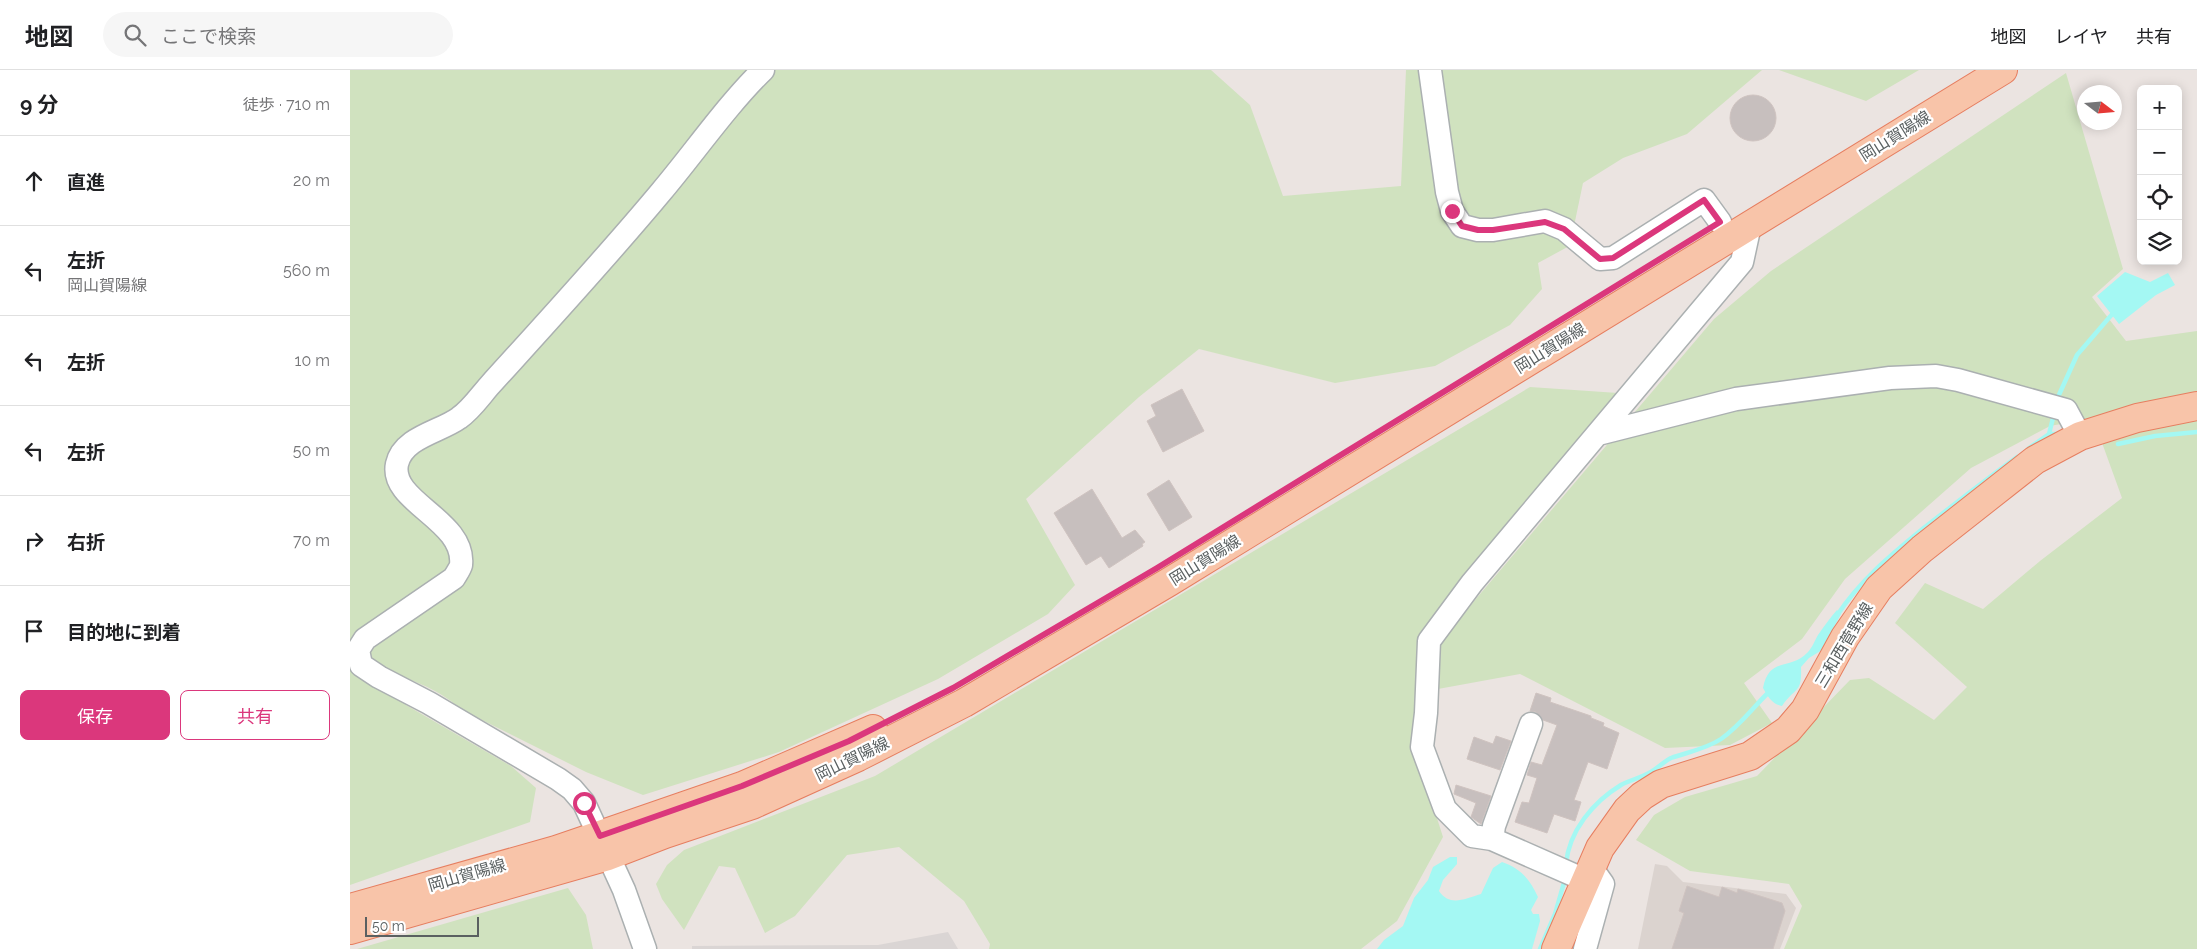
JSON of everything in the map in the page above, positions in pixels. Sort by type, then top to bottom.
[{"type":"main road","name":"岡山賀陽線","points":[[350,930],[604,846],[849,741],[953,688],[1157,568],[1969,70]]},
{"type":"main road","name":"岡山賀陽線","points":[[350,908],[556,850],[604,846],[665,834],[752,805],[858,757],[964,704],[1170,582],[2003,70]]},
{"type":"main road","name":"三和西菅野線","points":[[1556,949],[1576,872],[1600,848],[1612,828],[1627,810],[1642,796],[1661,784],[1750,756],[1788,730],[1809,703],[1845,637],[1879,588],[1922,549],[2035,460],[2080,436],[2137,418],[2197,406]]},
{"type":"street","points":[[645,949],[604,846],[584,803],[572,789],[429,703],[379,677],[361,665],[358,650],[365,638],[454,578],[461,565],[458,549],[448,529],[408,493],[397,478],[397,463],[407,447],[460,418],[660,193],[743,90],[763,70]]},
{"type":"street","points":[[1430,70],[1447,192],[1452,211],[1462,226],[1478,230],[1493,230],[1545,222],[1564,229],[1600,259],[1613,258],[1704,200],[1720,222]]},
{"type":"street","points":[[1585,949],[1603,884],[1492,839],[1472,836],[1445,809],[1422,747],[1426,713],[1429,641],[1472,583],[1742,262],[1750,225]]},
{"type":"street","points":[[1598,434],[1736,398],[1890,378],[1936,376],[1958,380],[2066,410],[2080,436]]},
{"type":"street","points":[[1492,839],[1494,826],[1531,724]]},
{"type":"shaded area","points":[[1655,864],[1667,866],[1683,882],[1786,894],[1796,908],[1780,949],[1638,949]]},
{"type":"shaded area","points":[[948,932],[958,949],[692,949],[692,946],[878,945]]},
{"type":"green space","points":[[350,70],[1211,70],[1250,105],[1283,196],[1401,186],[1406,70],[1424,70],[1459,232],[1544,229],[1573,244],[1538,263],[1542,289],[1510,325],[1435,366],[1335,383],[1199,349],[1139,397],[1026,499],[1075,585],[1048,614],[938,679],[779,752],[643,795],[586,772],[460,709],[431,689],[376,667],[370,652],[386,636],[350,648]]},
{"type":"green space","points":[[1436,70],[1762,70],[1687,134],[1623,158],[1583,183],[1574,226],[1487,224],[1469,221],[1456,206]]},
{"type":"green space","points":[[1779,70],[1919,70],[1866,101]]},
{"type":"green space","points":[[2066,73],[2077,111],[2077,130],[2083,130],[2123,269],[2092,297],[2126,341],[2197,331],[2197,949],[1784,949],[1802,906],[1789,884],[1690,871],[1636,840],[1654,815],[1685,797],[1757,776],[1850,680],[1869,678],[1934,720],[1967,687],[1895,623],[1925,583],[1983,609],[2040,561],[2122,498],[2093,418],[2050,426],[1971,468],[1845,579],[1802,639],[1744,683],[1772,723],[1730,745],[1665,748],[1520,674],[1438,689],[1441,644],[1475,600],[1714,319],[1771,271]]},
{"type":"green space","points":[[1530,387],[1618,393],[1467,571],[1420,637],[1415,749],[1443,837],[1397,921],[1361,949],[989,949],[990,944],[964,901],[899,847],[847,855],[795,916],[765,933],[735,868],[719,866],[684,930],[662,899],[656,884],[667,865],[684,850],[875,776]]},
{"type":"green space","points":[[350,664],[409,701],[406,705],[511,766],[536,788],[530,822],[350,885]]},
{"type":"green space","points":[[568,888],[586,915],[593,949],[357,949]]},
{"type":"water","points":[[2125,272],[2150,282],[2168,273],[2175,285],[2156,295],[2119,324],[2097,296]]},
{"type":"water","points":[[1837,610],[1841,614],[1822,650],[1809,658],[1801,667],[1800,682],[1797,689],[1782,706],[1773,702],[1763,688],[1770,672],[1781,665],[1801,658],[1808,652]]},
{"type":"water","points":[[1450,857],[1457,857],[1457,864],[1443,880],[1439,891],[1448,899],[1458,900],[1481,894],[1493,868],[1502,862],[1515,868],[1524,876],[1532,885],[1538,897],[1531,910],[1533,914],[1539,914],[1540,921],[1532,949],[1377,949],[1384,940],[1403,926],[1414,898],[1428,880],[1433,867]]},
{"type":"building","points":[[1753,95],[1766,99],[1772,105],[1776,118],[1772,131],[1766,137],[1753,141],[1740,137],[1734,131],[1730,118],[1734,105],[1740,99]]},
{"type":"building","points":[[1182,389],[1204,431],[1163,452],[1147,421],[1156,416],[1151,405]]},
{"type":"building","points":[[1169,480],[1192,517],[1169,531],[1147,494]]},
{"type":"building","points":[[1092,489],[1122,538],[1135,530],[1145,542],[1142,544],[1143,546],[1109,568],[1101,556],[1086,565],[1054,513]]},
{"type":"building","points":[[1536,693],[1551,698],[1550,702],[1591,716],[1591,718],[1604,723],[1603,726],[1619,733],[1607,769],[1588,762],[1574,800],[1581,802],[1575,821],[1554,814],[1547,833],[1515,822],[1522,802],[1529,803],[1537,778],[1527,775],[1531,762],[1542,765],[1557,725],[1543,720],[1536,712],[1530,711]]},
{"type":"building","points":[[1496,736],[1511,741],[1500,770],[1467,759],[1474,737],[1493,744]]},
{"type":"building","points":[[1456,785],[1491,796],[1481,824],[1471,817],[1476,803],[1454,794]]},
{"type":"building","points":[[1687,886],[1719,897],[1722,887],[1737,893],[1738,889],[1782,903],[1785,911],[1773,949],[1672,949],[1684,913],[1679,911]]},
{"type":"waterway","points":[[2058,397],[2077,355],[2114,312]]},
{"type":"waterway","points":[[2049,434],[2054,414]]},
{"type":"waterway","points":[[2118,444],[2155,436],[2197,432]]},
{"type":"waterway","points":[[2029,448],[2049,434],[2056,434]]},
{"type":"waterway","points":[[1836,617],[1855,591],[1889,558],[1982,482],[2017,457]]},
{"type":"waterway","points":[[1566,864],[1568,852],[1577,829],[1584,818],[1601,800],[1621,785],[1649,773],[1671,758],[1703,748],[1721,739],[1741,722],[1770,691]]},
{"type":"waterway","points":[[1540,949],[1555,914],[1565,879]]},
{"type":"route","points":[[584,803],[600,836],[742,786],[849,741],[953,688],[1157,568],[1720,222],[1704,200],[1613,258],[1600,259],[1564,229],[1545,222],[1493,230],[1478,230],[1462,226],[1452,211]]}]
